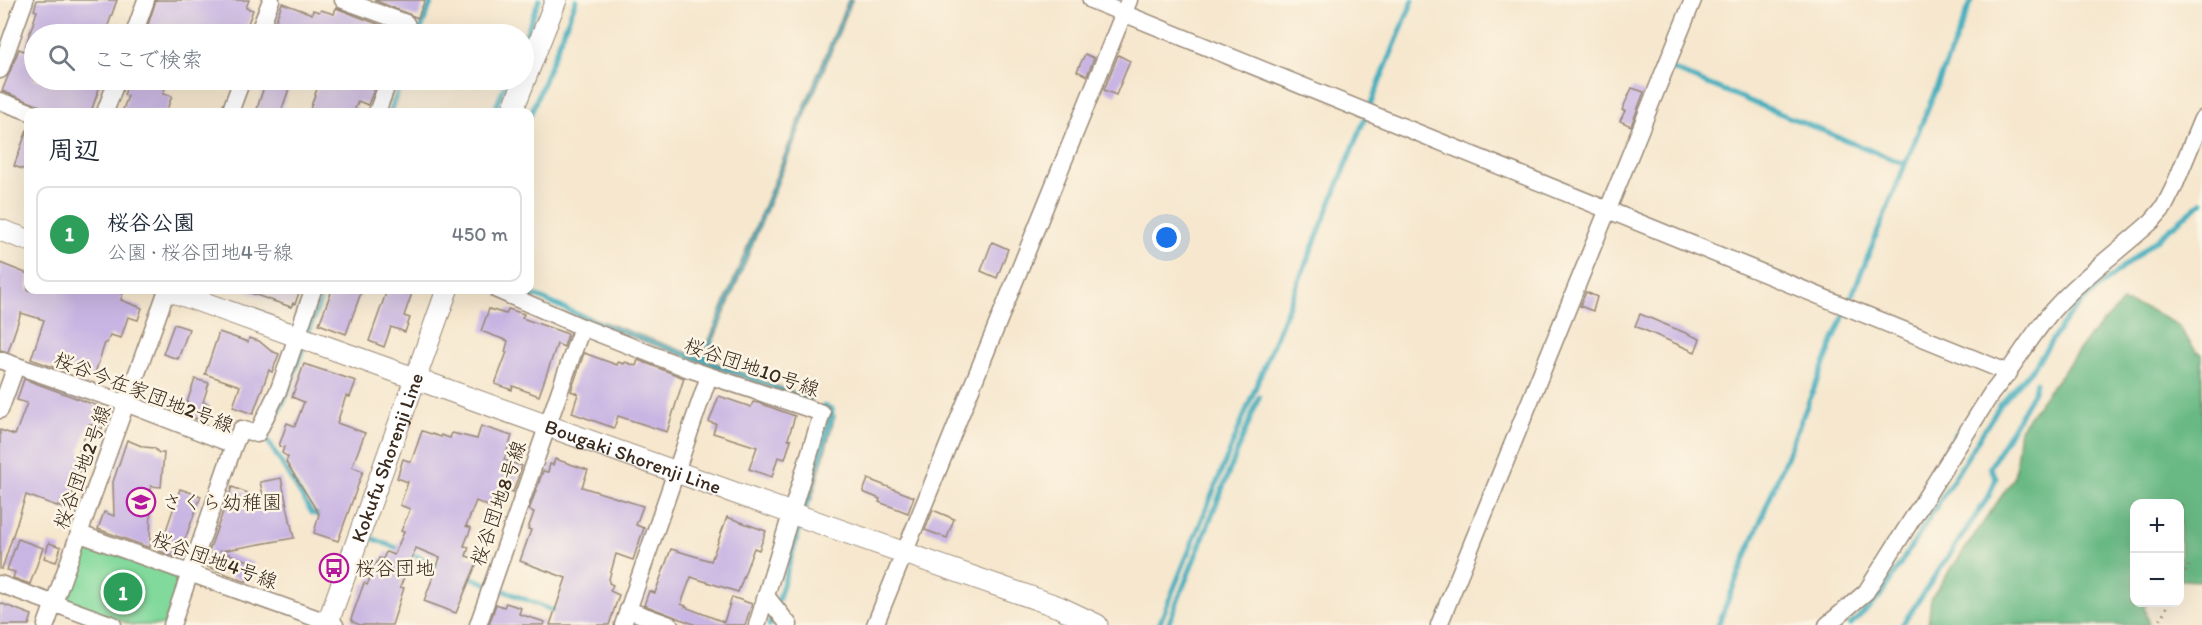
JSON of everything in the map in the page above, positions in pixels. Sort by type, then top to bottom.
[{"type":"main road","points":[[534,56],[556,0]]},
{"type":"main road","points":[[514,108],[521,90]]},
{"type":"main road","points":[[0,230],[24,239]]},
{"type":"main road","name":"Bougaki Shorenji Line","points":[[179,294],[1059,607],[1097,625]]},
{"type":"main road","name":"Kokufu Shorenji Line","points":[[330,624],[446,294]]},
{"type":"street","points":[[138,24],[146,0]]},
{"type":"street","points":[[262,24],[271,0]]},
{"type":"street","points":[[343,0],[406,24]]},
{"type":"street","points":[[1091,0],[1126,7],[1608,210],[2009,373]]},
{"type":"street","points":[[1439,625],[1693,0]]},
{"type":"street","points":[[0,70],[21,1]]},
{"type":"street","points":[[875,625],[1126,7]]},
{"type":"street","points":[[106,108],[113,90]]},
{"type":"street","points":[[232,108],[238,90]]},
{"type":"street","points":[[378,108],[385,90]]},
{"type":"street","points":[[0,101],[24,110]]},
{"type":"street","points":[[1827,625],[1866,592],[1991,394],[2009,373],[2050,313],[2068,294],[2152,221],[2164,207],[2202,119]]},
{"type":"street","name":"桜谷団地2号線","points":[[46,625],[128,404],[166,294]]},
{"type":"street","points":[[234,445],[241,429],[257,435],[279,389],[312,294]]},
{"type":"street","name":"桜谷団地10号線","points":[[506,294],[582,327],[709,376],[822,414],[757,625]]},
{"type":"street","name":"桜谷団地8号線","points":[[478,625],[582,327]]},
{"type":"street","name":"桜谷今在家団地2号線","points":[[0,360],[128,404],[234,445],[172,625]]},
{"type":"street","points":[[0,410],[16,366]]},
{"type":"street","points":[[670,625],[625,618],[709,376]]},
{"type":"street","name":"桜谷団地4号線","points":[[80,534],[330,624]]},
{"type":"street","points":[[0,584],[113,625]]},
{"type":"street","points":[[766,596],[786,624]]},
{"type":"path","points":[[2184,575],[2190,564]]},
{"type":"path","points":[[2159,625],[2167,607]]},
{"type":"green space","points":[[2123,302],[2148,309],[2178,325],[2197,352],[2202,354],[2202,581],[2184,580],[2184,499],[2130,499],[2130,607],[2145,607],[2149,625],[1928,625],[1931,598],[2014,478],[2020,429],[2088,338]]},
{"type":"green space","points":[[88,544],[176,574],[179,583],[164,625],[133,625],[67,602]]},
{"type":"water","points":[[848,0],[852,0],[706,359],[812,399],[811,403],[581,318],[582,314],[702,358]]},
{"type":"water","points":[[829,414],[835,416],[811,501],[805,498]]},
{"type":"building","points":[[37,0],[117,0],[109,24],[33,24],[37,11],[34,10]]},
{"type":"building","points":[[156,0],[249,0],[246,8],[253,10],[248,24],[148,24]]},
{"type":"building","points":[[374,0],[425,0],[418,18]]},
{"type":"building","points":[[282,3],[312,14],[313,10],[319,12],[321,10],[334,14],[336,8],[377,24],[275,24]]},
{"type":"building","points":[[19,49],[24,51],[24,90],[99,90],[92,108],[45,108],[2,91]]},
{"type":"building","points":[[1085,54],[1094,58],[1087,76],[1077,71]]},
{"type":"building","points":[[1118,55],[1130,61],[1116,95],[1104,90]]},
{"type":"building","points":[[1632,88],[1644,92],[1631,126],[1620,121],[1625,111],[1622,110]]},
{"type":"building","points":[[126,90],[164,90],[163,94],[172,96],[168,108],[124,108],[128,96],[124,95]]},
{"type":"building","points":[[263,90],[289,90],[282,108],[257,108]]},
{"type":"building","points":[[317,90],[374,90],[368,105],[358,101],[355,108],[310,108]]},
{"type":"building","points":[[24,138],[24,170],[14,166]]},
{"type":"building","points":[[992,242],[1008,249],[997,278],[981,271]]},
{"type":"building","points":[[0,263],[24,272],[24,294],[123,294],[121,300],[142,308],[138,320],[128,317],[121,338],[110,335],[94,376],[63,365],[61,370],[31,359],[44,320],[21,313],[8,352],[0,350]]},
{"type":"building","points":[[1586,292],[1597,297],[1593,311],[1580,306]]},
{"type":"building","points":[[253,294],[299,294],[295,304],[293,303],[291,307]]},
{"type":"building","points":[[330,294],[361,294],[346,334],[319,324]]},
{"type":"building","points":[[386,294],[412,294],[404,316],[410,318],[405,332],[391,327],[384,347],[369,341]]},
{"type":"building","points":[[489,309],[506,314],[508,309],[524,314],[522,318],[568,334],[564,347],[557,344],[539,396],[513,386],[512,390],[495,384],[507,352],[505,352],[508,341],[481,331]]},
{"type":"building","points":[[1640,314],[1700,339],[1695,352],[1635,326]]},
{"type":"building","points":[[174,324],[189,329],[178,359],[163,354]]},
{"type":"building","points":[[219,332],[248,342],[249,338],[259,341],[271,351],[279,354],[272,372],[269,370],[253,414],[233,407],[240,386],[205,374]]},
{"type":"building","points":[[584,353],[617,365],[618,362],[624,364],[625,362],[636,366],[638,360],[684,378],[667,432],[618,416],[614,428],[572,413],[578,394],[571,391]]},
{"type":"building","points":[[304,364],[356,381],[350,397],[346,396],[337,423],[365,433],[352,467],[363,471],[338,541],[314,533],[319,514],[286,462],[288,457],[282,453],[284,447],[279,446],[287,423],[295,426],[304,402],[292,397]]},
{"type":"building","points":[[24,379],[109,410],[102,429],[89,424],[79,452],[86,454],[72,494],[76,495],[71,511],[26,495],[2,569],[0,569],[0,430],[15,435],[27,403],[17,400]]},
{"type":"building","points":[[195,379],[209,383],[203,402],[209,404],[203,421],[183,414]]},
{"type":"building","points":[[719,396],[751,407],[753,402],[759,403],[795,416],[785,459],[778,457],[772,477],[749,469],[757,447],[713,433],[716,424],[709,422]]},
{"type":"building","points":[[481,426],[512,436],[504,460],[522,466],[513,492],[499,487],[492,508],[476,501],[466,526],[471,528],[464,546],[469,547],[466,556],[478,560],[456,613],[424,601],[440,558],[416,548],[400,587],[404,588],[392,625],[360,625],[353,622],[351,619],[364,583],[367,585],[379,558],[383,559],[386,552],[394,555],[404,532],[401,531],[410,509],[400,505],[408,482],[397,478],[403,459],[411,462],[422,431],[441,437],[441,435],[450,438],[452,433],[477,439]]},
{"type":"building","points":[[127,440],[164,453],[161,487],[151,486],[150,548],[98,529],[104,512],[114,516],[113,482]]},
{"type":"building","points":[[555,459],[588,470],[582,487],[643,506],[636,525],[644,528],[633,560],[616,554],[609,583],[613,585],[610,591],[619,595],[609,625],[550,625],[566,578],[520,561],[531,530],[528,529],[534,512],[529,510],[543,471],[548,472],[550,464],[553,465]]},
{"type":"building","points":[[281,478],[294,538],[221,551],[254,563],[246,582],[206,566],[208,560],[206,559],[232,487],[264,499],[260,482]]},
{"type":"building","points":[[868,479],[914,497],[908,513],[879,502],[880,499],[863,492]]},
{"type":"building","points":[[180,489],[201,496],[178,558],[159,551]]},
{"type":"building","points":[[933,510],[954,519],[947,538],[925,530]]},
{"type":"building","points":[[727,517],[766,531],[759,550],[754,548],[738,592],[691,577],[681,604],[724,622],[732,597],[752,604],[745,625],[696,625],[644,605],[649,591],[655,593],[671,549],[711,561]]},
{"type":"building","points":[[18,539],[43,548],[30,584],[13,578],[15,572],[7,570]]},
{"type":"building","points":[[49,543],[61,547],[56,562],[44,558]]},
{"type":"building","points":[[0,603],[32,615],[29,625],[0,625]]},
{"type":"building","points":[[506,603],[521,608],[519,614],[545,622],[544,625],[489,625],[496,604],[504,607]]},
{"type":"waterway","points":[[423,24],[432,0]]},
{"type":"waterway","points":[[530,24],[539,0]]},
{"type":"waterway","points":[[533,108],[576,0]]},
{"type":"waterway","points":[[1159,625],[1413,0]]},
{"type":"waterway","points":[[1718,625],[1972,0]]},
{"type":"waterway","points":[[1671,69],[1902,163]]},
{"type":"waterway","points":[[392,108],[398,90]]},
{"type":"waterway","points":[[496,108],[503,90]]},
{"type":"waterway","points":[[1850,625],[1879,598],[2000,405],[2034,367],[2067,318],[2093,292],[2202,202]]},
{"type":"waterway","points":[[307,336],[323,294]]},
{"type":"waterway","points":[[531,294],[586,318]]},
{"type":"waterway","points":[[304,345],[287,394],[266,438],[312,513],[323,517]]},
{"type":"waterway","points":[[1902,625],[1989,496],[1996,478],[1990,467],[2034,391],[2036,382]]},
{"type":"waterway","points":[[1168,625],[1259,397]]},
{"type":"waterway","points":[[823,406],[832,409],[832,420]]},
{"type":"waterway","points":[[1946,449],[1959,429]]},
{"type":"waterway","points":[[804,512],[810,493]]},
{"type":"waterway","points":[[769,625],[802,521]]},
{"type":"waterway","points":[[374,539],[442,566]]},
{"type":"waterway","points":[[465,575],[559,613]]},
{"type":"place","name":"さくら幼稚園","points":[[141,502]]},
{"type":"place","name":"桜谷団地","points":[[334,568]]},
{"type":"place","name":"桜谷公園","points":[[123,592]]}]
